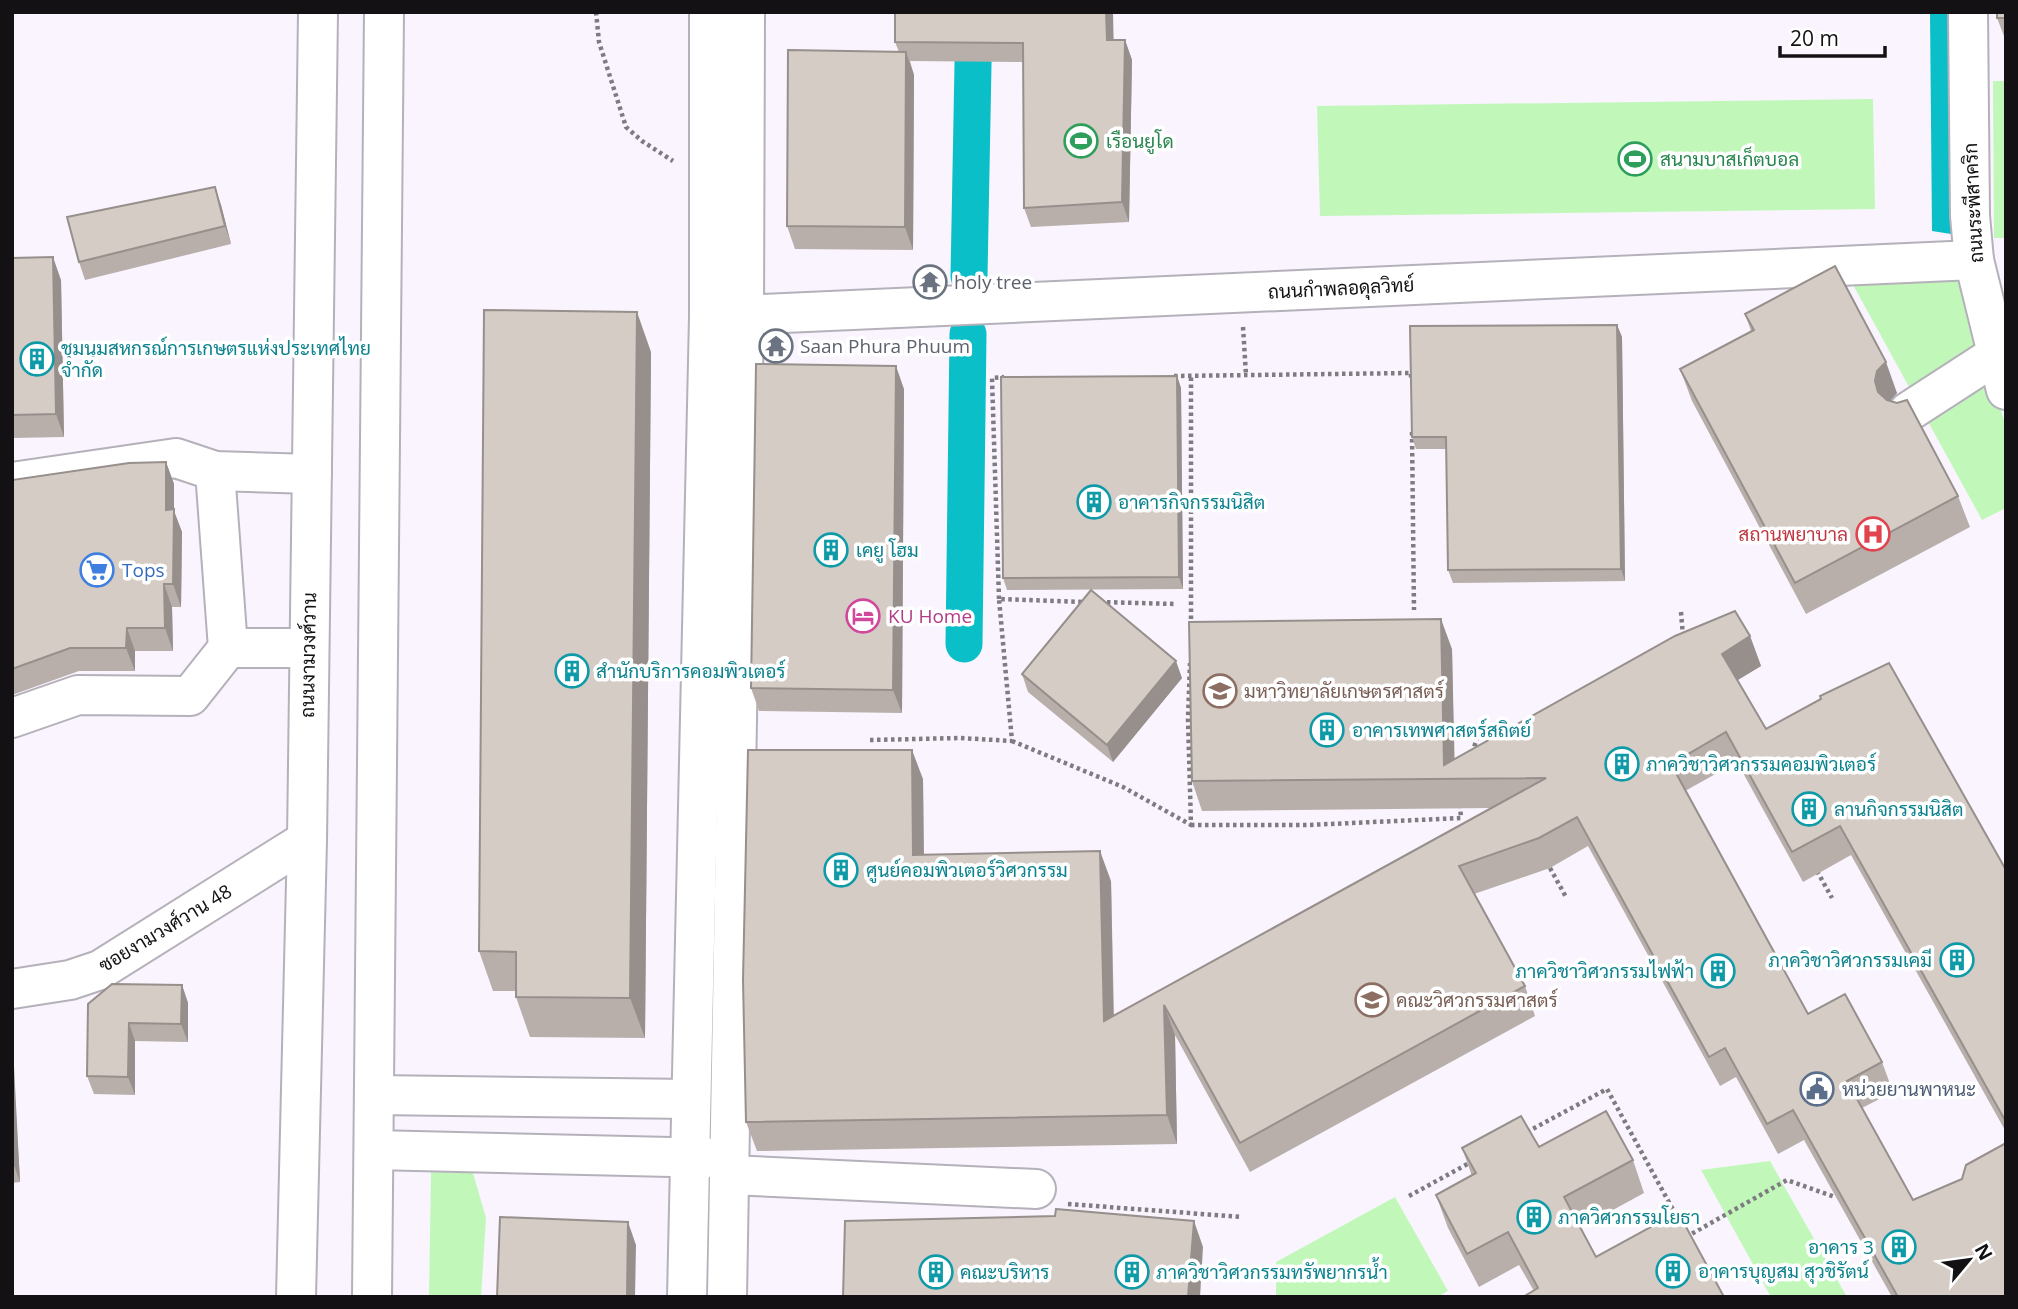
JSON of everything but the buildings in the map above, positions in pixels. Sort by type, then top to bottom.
[{"type":"main road","name":"ถนนงามวงศ์วาน","points":[[296,1297],[306,840],[318,12]]},
{"type":"main road","points":[[372,1297],[384,12]]},
{"type":"main road","points":[[709,12],[726,316],[729,1166],[727,1297]]},
{"type":"main road","points":[[687,1297],[691,1099],[726,316],[745,12]]},
{"type":"main road","name":"ถนนระพีสาคริก","points":[[1968,12],[1970,216],[1974,260],[2001,372]]},
{"type":"main road","name":"ถนนกำพลอดุลวิทย์","points":[[726,316],[1974,260]]},
{"type":"main road","points":[[1908,412],[2001,372]]},
{"type":"main road","points":[[12,482],[176,458],[215,471],[312,474]]},
{"type":"main road","points":[[12,718],[78,695],[190,696],[228,648],[215,471]]},
{"type":"main road","points":[[228,648],[308,649]]},
{"type":"main road","name":"ซอยงามวงศ์วาน 48","points":[[12,989],[70,980],[100,970],[306,840]]},
{"type":"main road","points":[[374,1095],[691,1099]]},
{"type":"main road","points":[[374,1150],[689,1157],[729,1166],[1048,1196]]},
{"type":"path","points":[[596,12],[599,43],[626,127],[642,141],[678,163]]},
{"type":"path","points":[[1241,293],[1246,375]]},
{"type":"path","points":[[1165,376],[1411,373],[1412,387]]},
{"type":"path","points":[[1191,627],[1192,376]]},
{"type":"path","points":[[1005,377],[992,377],[999,599],[1013,741]]},
{"type":"path","points":[[1412,429],[1414,611]]},
{"type":"path","points":[[999,599],[1175,604]]},
{"type":"path","points":[[1681,612],[1684,639]]},
{"type":"path","points":[[1190,653],[1188,719],[1191,825]]},
{"type":"path","points":[[1468,764],[1481,727]]},
{"type":"path","points":[[870,740],[990,738],[1013,741],[1123,788],[1191,825],[1308,825],[1461,818],[1460,796]]},
{"type":"path","points":[[1475,743],[1481,753]]},
{"type":"path","points":[[1812,862],[1832,898]]},
{"type":"path","points":[[1550,868],[1566,897]]},
{"type":"path","points":[[1521,1135],[1607,1089],[1687,1237]]},
{"type":"path","points":[[1409,1196],[1484,1155]]},
{"type":"path","points":[[1676,1243],[1787,1180],[1835,1197]]},
{"type":"path","points":[[1048,1196],[1242,1217]]},
{"type":"green space","points":[[1993,81],[2006,81],[2006,238],[1994,238]]},
{"type":"green space","points":[[1873,99],[1875,209],[1320,216],[1317,106]]},
{"type":"green space","points":[[1957,264],[2006,427],[2006,508],[1982,520],[1846,272]]},
{"type":"green space","points":[[1770,1161],[1847,1297],[1771,1297],[1701,1170]]},
{"type":"green space","points":[[431,1172],[473,1173],[486,1218],[481,1297],[429,1297]]},
{"type":"green space","points":[[1395,1197],[1448,1291],[1437,1297],[1276,1297],[1276,1262]]},
{"type":"water","points":[[1930,12],[1949,12],[1951,234],[1932,231]]},
{"type":"waterway","points":[[969,276],[974,12]]},
{"type":"waterway","points":[[964,644],[968,334]]},
{"type":"place","name":"เรือนยูโด","points":[[1081,141]]},
{"type":"place","name":"สนามบาสเก็ตบอล","points":[[1635,159]]},
{"type":"place","name":"holy tree","points":[[930,282]]},
{"type":"place","name":"Saan Phura Phuum","points":[[776,346]]},
{"type":"place","name":"ชุมนุมสหกรณ์การเกษตรแห่งประเทศไทย จำกัด","points":[[37,359]]},
{"type":"place","name":"อาคารกิจกรรมนิสิต","points":[[1094,502]]},
{"type":"place","name":"สถานพยาบาล","points":[[1873,534]]},
{"type":"place","name":"เคยู โฮม","points":[[831,550]]},
{"type":"place","name":"Tops","points":[[97,570]]},
{"type":"place","name":"KU Home","points":[[863,616]]},
{"type":"place","name":"สำนักบริการคอมพิวเตอร์","points":[[572,671]]},
{"type":"place","name":"มหาวิทยาลัยเกษตรศาสตร์","points":[[1220,691]]},
{"type":"place","name":"อาคารเทพศาสตร์สถิตย์","points":[[1327,730]]},
{"type":"place","name":"ภาควิชาวิศวกรรมคอมพิวเตอร์","points":[[1622,764]]},
{"type":"place","name":"ลานกิจกรรมนิสิต","points":[[1809,809]]},
{"type":"place","name":"ศูนย์คอมพิวเตอร์วิศวกรรม","points":[[841,870]]},
{"type":"place","name":"ภาควิชาวิศวกรรมเคมี","points":[[1957,960]]},
{"type":"place","name":"ภาควิชาวิศวกรรมไฟฟ้า","points":[[1718,971]]},
{"type":"place","name":"คณะวิศวกรรมศาสตร์","points":[[1372,1000]]},
{"type":"place","name":"หน่วยยานพาหนะ","points":[[1817,1089]]},
{"type":"place","name":"ภาควิศวกรรมโยธา","points":[[1534,1217]]},
{"type":"place","name":"อาคาร 3","points":[[1899,1247]]},
{"type":"place","name":"อาคารบุญสม สุวชิรัตน์","points":[[1673,1271]]},
{"type":"place","name":"คณะบริหาร","points":[[936,1272]]},
{"type":"place","name":"ภาควิชาวิศวกรรมทรัพยากรน้ำ","points":[[1132,1272]]}]
